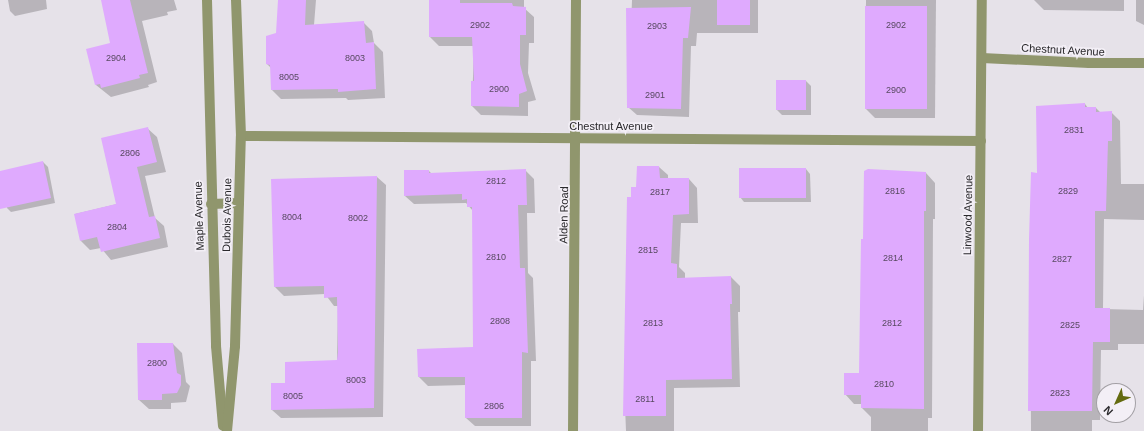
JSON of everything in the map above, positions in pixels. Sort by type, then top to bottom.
[{"type":"street","name":"Maple Avenue","points":[[207,0],[210,204],[216,346],[224,431]]},
{"type":"street","name":"Dubois Avenue","points":[[227,431],[236,346],[241,136],[236,0]]},
{"type":"street","name":"Alden Road","points":[[573,431],[577,138],[576,0]]},
{"type":"street","name":"Linwood Avenue","points":[[978,431],[982,0]]},
{"type":"street","name":"Chestnut Avenue","points":[[982,58],[1089,63],[1144,63]]},
{"type":"street","name":"Chestnut Avenue","points":[[241,136],[981,141]]},
{"type":"street","points":[[210,204],[239,203]]},
{"type":"building","points":[[101,0],[130,0],[148,73],[139,75],[140,78],[101,88],[100,84],[95,85],[86,49],[110,43]]},
{"type":"building","points":[[278,0],[306,0],[305,25],[364,21],[366,43],[374,42],[376,89],[338,92],[338,89],[271,90],[270,65],[266,64],[266,36],[276,33]]},
{"type":"building","points":[[429,0],[460,0],[460,3],[512,3],[513,6],[526,7],[526,35],[520,35],[520,64],[527,91],[519,94],[519,107],[471,106],[471,81],[474,81],[472,37],[429,37]]},
{"type":"building","points":[[717,0],[750,0],[750,25],[717,25]]},
{"type":"building","points":[[865,6],[927,6],[927,109],[865,109]]},
{"type":"building","points":[[691,7],[688,38],[683,38],[681,109],[627,108],[626,8]]},
{"type":"building","points":[[776,80],[806,80],[806,110],[776,110]]},
{"type":"building","points":[[1085,103],[1085,107],[1096,107],[1096,112],[1112,111],[1112,141],[1108,141],[1106,211],[1095,211],[1095,308],[1110,308],[1110,342],[1093,342],[1092,411],[1028,411],[1029,239],[1031,172],[1037,173],[1036,106]]},
{"type":"building","points":[[148,127],[157,162],[137,167],[149,217],[155,216],[160,238],[101,252],[97,237],[80,241],[74,214],[116,204],[101,138]]},
{"type":"building","points":[[43,161],[51,198],[0,209],[0,171]]},
{"type":"building","points":[[637,166],[659,166],[660,178],[689,178],[689,214],[673,215],[671,263],[677,264],[677,278],[731,276],[732,304],[730,304],[732,379],[666,380],[666,416],[623,416],[627,197],[631,197],[631,187],[636,187]]},
{"type":"building","points":[[739,168],[806,168],[806,198],[739,198]]},
{"type":"building","points":[[526,169],[527,205],[518,205],[520,268],[525,268],[528,353],[522,352],[522,418],[465,418],[465,377],[418,377],[417,349],[473,347],[472,207],[467,207],[467,199],[462,200],[462,194],[404,196],[404,170],[429,170],[429,173]]},
{"type":"building","points":[[868,169],[926,172],[926,211],[924,211],[924,409],[861,408],[861,395],[844,395],[844,373],[859,373],[861,239],[863,239],[864,171]]},
{"type":"building","points":[[377,176],[374,408],[271,410],[271,383],[285,383],[285,362],[337,360],[338,352],[337,297],[324,298],[324,286],[274,287],[271,179]]},
{"type":"building","points":[[137,343],[173,343],[177,373],[181,375],[181,385],[177,393],[162,394],[162,400],[138,400]]}]
